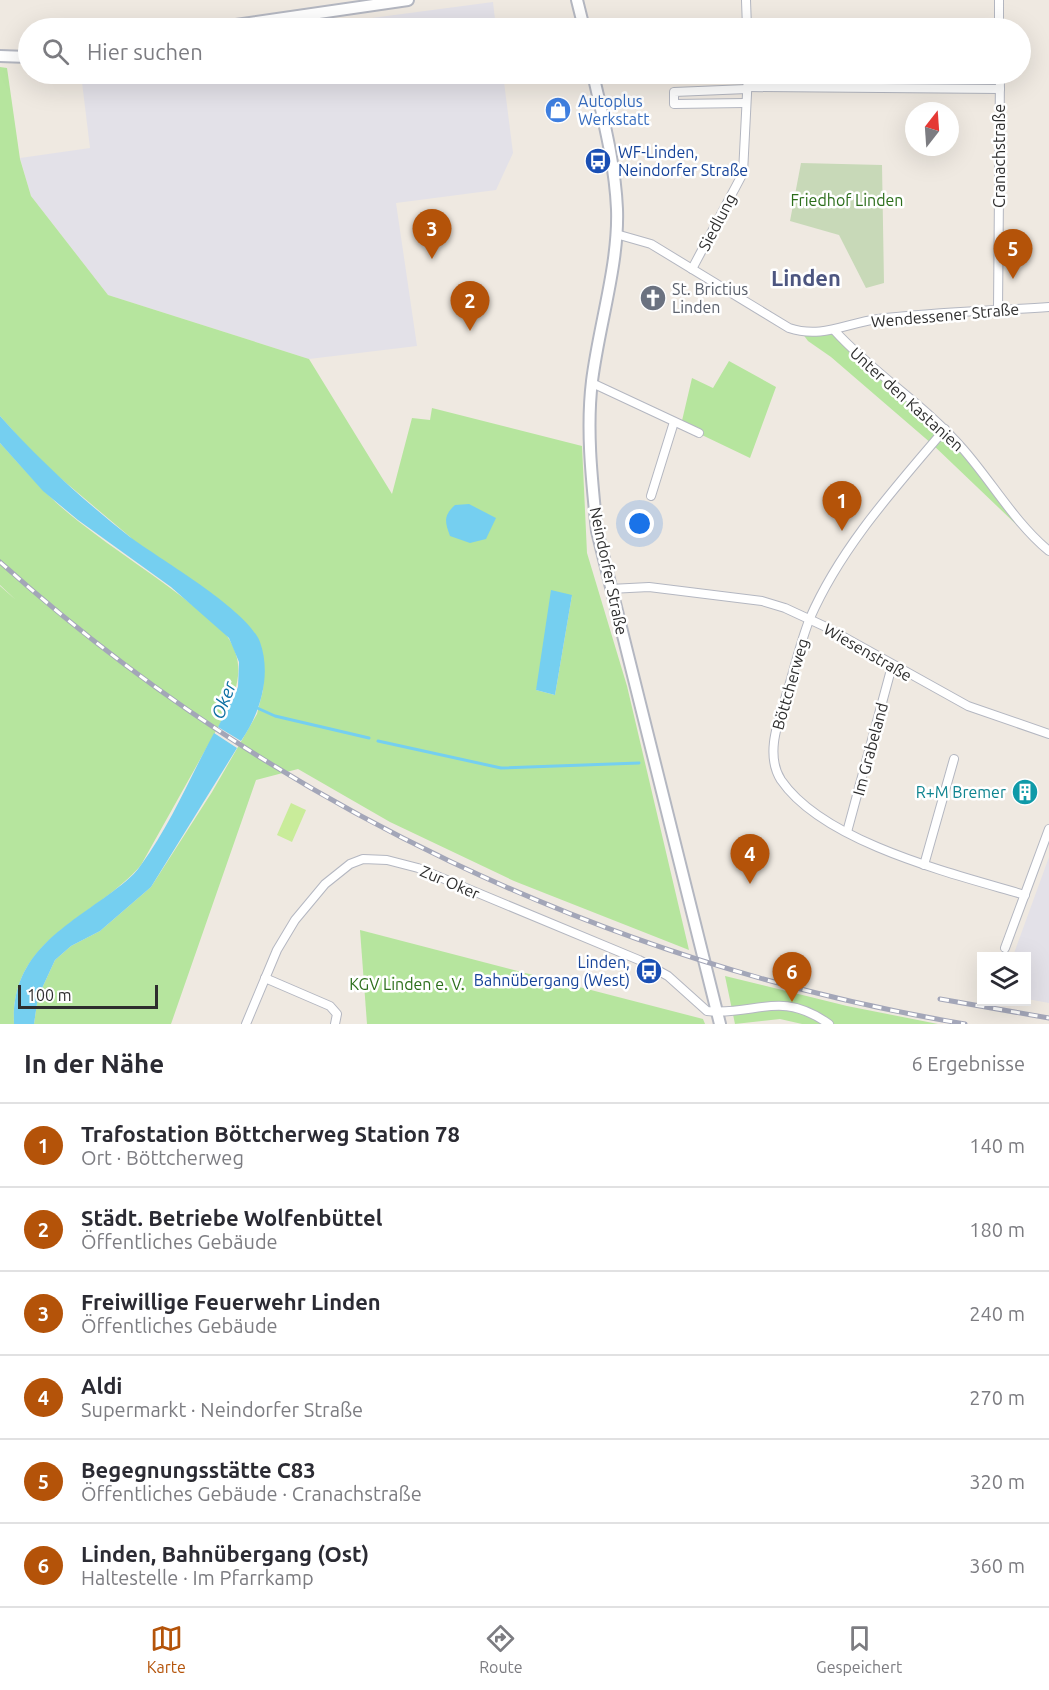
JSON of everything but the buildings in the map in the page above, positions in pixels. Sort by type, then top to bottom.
[{"type":"street","points":[[284,18],[408,0]]},
{"type":"street","points":[[577,0],[582,18]]},
{"type":"street","points":[[746,0],[747,18]]},
{"type":"street","points":[[999,0],[999,18]]},
{"type":"street","points":[[0,56],[18,57]]},
{"type":"street","name":"Neindorfer Straße","points":[[595,84],[612,164],[616,234],[592,384],[591,471],[597,531],[720,1024]]},
{"type":"street","name":"Siedlung","points":[[692,268],[743,173],[745,103],[748,84]]},
{"type":"street","name":"Cranachstraße","points":[[998,310],[1000,84]]},
{"type":"street","points":[[745,103],[674,104],[674,92],[748,88],[1000,89]]},
{"type":"street","name":"Wendessener Straße","points":[[616,234],[642,240],[789,328],[816,334],[879,319],[1049,307]]},
{"type":"street","name":"Unter den Kastanien","points":[[835,331],[856,354],[896,385],[945,429],[1049,551]]},
{"type":"street","points":[[592,384],[699,433]]},
{"type":"street","points":[[651,496],[674,422]]},
{"type":"street","name":"Böttcherweg","points":[[945,429],[879,507],[844,556],[810,619],[775,735],[774,757],[781,779],[792,793],[847,832],[924,865],[1025,895]]},
{"type":"street","name":"Wiesenstraße","points":[[610,589],[650,587],[762,601],[810,619],[968,706],[1049,734]]},
{"type":"street","name":"Im Grabeland","points":[[847,832],[892,666]]},
{"type":"street","points":[[924,865],[954,759]]},
{"type":"street","points":[[1005,948],[1049,830]]},
{"type":"street","name":"Zur Oker","points":[[246,1024],[277,950],[295,920],[324,884],[350,864],[375,858],[418,868],[639,960],[668,976],[699,1006],[717,1012]]},
{"type":"street","points":[[265,978],[330,1006],[337,1014],[335,1024]]},
{"type":"street","points":[[717,1012],[778,1005],[807,1012],[829,1024]]},
{"type":"shaded area","points":[[493,2],[495,18],[372,18]]},
{"type":"shaded area","points":[[82,84],[504,84],[513,153],[496,190],[396,203],[417,346],[309,359],[108,295],[31,196],[20,158],[90,148]]},
{"type":"shaded area","points":[[1049,857],[1049,1003],[1031,1000],[1031,952],[1014,952]]},
{"type":"green space","points":[[0,67],[7,68],[20,159],[31,196],[108,295],[309,359],[392,494],[412,418],[430,420],[432,408],[582,446],[587,553],[627,686],[689,950],[514,881],[390,822],[298,769],[256,780],[171,1024],[34,1024],[38,997],[55,960],[71,946],[100,931],[151,887],[212,792],[257,714],[263,690],[264,665],[129,536],[39,460],[0,416]],"holes":[[[572,595],[555,695],[536,690]]]},
{"type":"green space","name":"Friedhof Linden","points":[[801,163],[882,165],[884,283],[866,288],[839,235],[790,221]]},
{"type":"green space","points":[[835,331],[945,429],[1034,537],[1021,529],[932,444],[831,357],[808,341],[802,333]]},
{"type":"green space","points":[[729,361],[776,387],[750,458],[681,425],[692,378],[713,388]]},
{"type":"green space","points":[[0,443],[37,484],[67,512],[218,626],[234,649],[238,667],[234,694],[226,713],[141,865],[122,884],[58,932],[40,950],[26,970],[16,994],[14,1024],[0,1024],[0,586],[16,600],[0,585]]},
{"type":"green space","points":[[291,803],[306,810],[292,842],[277,835]]},
{"type":"green space","name":"KGV Linden e. V.","points":[[360,930],[703,1019],[705,1024],[367,1024]]},
{"type":"green space","points":[[725,976],[847,1006],[938,1024],[802,1024],[780,1019],[735,1024]]},
{"type":"water","points":[[0,416],[46,464],[95,509],[130,537],[221,600],[252,629],[260,642],[263,655],[264,681],[259,707],[241,741],[218,727],[238,687],[239,662],[229,638],[171,587],[78,520],[43,491],[0,443]]},
{"type":"water","points":[[469,504],[496,518],[486,539],[470,543],[450,536],[446,519],[455,505]]},
{"type":"water","points":[[551,590],[572,595],[555,695],[536,690]]},
{"type":"water","points":[[214,733],[237,748],[151,887],[100,931],[71,946],[55,960],[38,997],[34,1024],[14,1024],[15,1000],[21,980],[30,963],[56,933],[130,878],[137,870],[171,817]]},
{"type":"waterway","points":[[255,707],[275,716],[369,738]]},
{"type":"waterway","points":[[378,741],[501,768],[639,763]]},
{"type":"railway","points":[[0,562],[104,649],[214,728],[330,799],[450,861],[574,915],[702,961],[832,997],[965,1024]]},
{"type":"railway","points":[[940,999],[1049,1018]]},
{"type":"place","name":"Autoplus Werkstatt","points":[[558,110]]},
{"type":"place","name":"WF-Linden, Neindorfer Straße","points":[[598,161]]},
{"type":"place","name":"Freiwillige Feuerwehr Linden","points":[[432,259]]},
{"type":"place","name":"Begegnungsstätte C83","points":[[1013,279]]},
{"type":"place","name":"St. Brictius Linden","points":[[653,298]]},
{"type":"place","name":"Städt. Betriebe Wolfenbüttel","points":[[470,331]]},
{"type":"place","name":"Trafostation Böttcherweg Station 78","points":[[842,531]]},
{"type":"place","name":"R+M Bremer","points":[[1025,792]]},
{"type":"place","name":"Aldi","points":[[750,884]]},
{"type":"place","name":"Linden, Bahnübergang (West)","points":[[649,971]]},
{"type":"place","name":"Linden, Bahnübergang (Ost)","points":[[792,1002]]},
{"type":"district","name":"Linden","points":[[806,277]]},
{"type":"water label","name":"Oker","points":[[223,700]]}]
